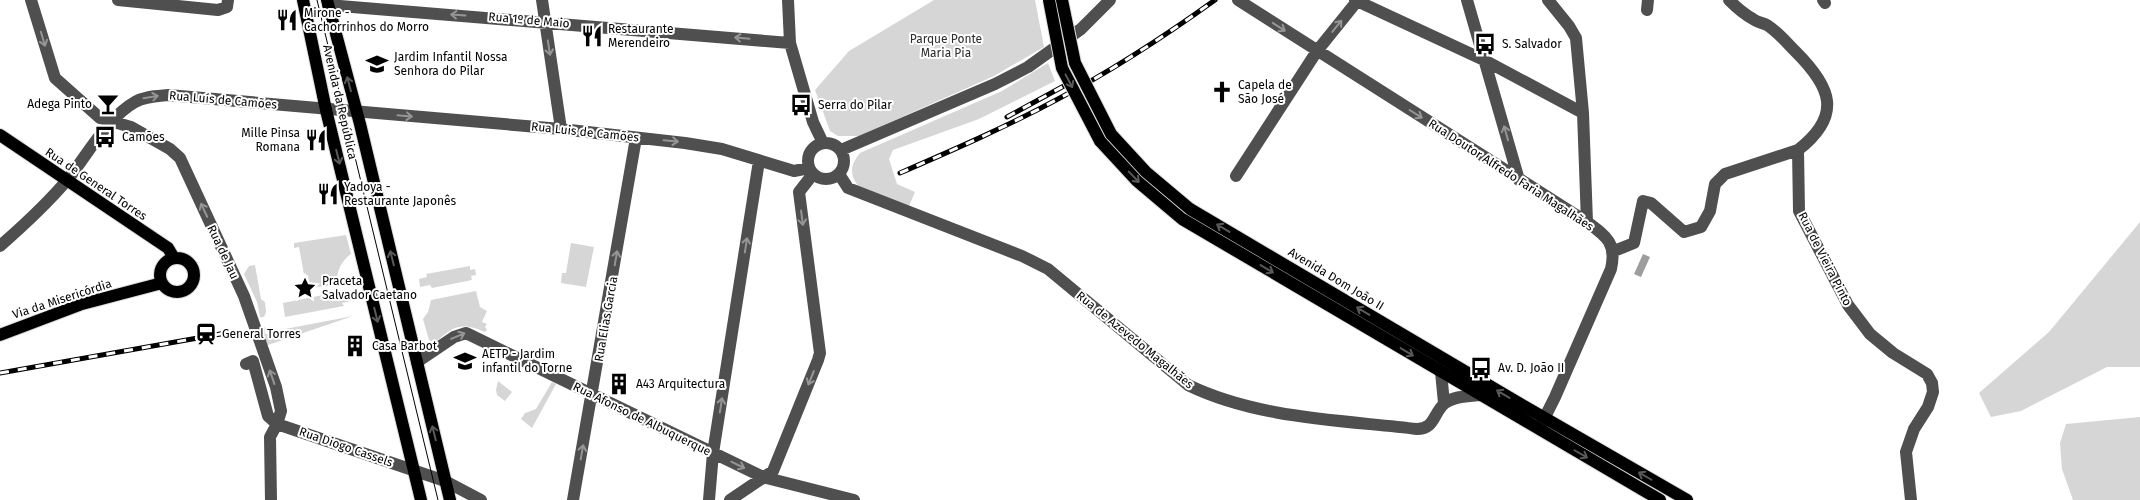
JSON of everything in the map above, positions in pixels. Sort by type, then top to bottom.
[{"type":"main road","name":"Avenida da República","points":[[303,0],[326,110],[421,500]]},
{"type":"main road","name":"Avenida Dom João II","points":[[1048,0],[1062,68],[1106,138],[1137,181],[1182,219],[1660,500]]},
{"type":"main road","name":"Avenida Dom João II","points":[[1062,0],[1075,63],[1106,138],[1190,208],[1687,500]]},
{"type":"main road","name":"Avenida da República","points":[[328,2],[450,500]]},
{"type":"main road","name":"Rua de General Torres","points":[[0,135],[168,248],[174,258],[184,259],[189,262],[194,271],[194,281],[187,289],[177,292],[168,289],[162,283]]},
{"type":"main road","points":[[162,283],[161,269],[168,260],[174,258]]},
{"type":"main road","name":"Via da Misericórdia","points":[[0,334],[82,304],[162,283]]},
{"type":"street","name":"Rua de Jau","points":[[31,0],[55,78],[100,118],[111,123],[131,127],[170,149],[180,158],[244,296],[276,387],[281,411],[278,424]]},
{"type":"street","points":[[118,0],[218,10],[227,6],[228,0]]},
{"type":"street","points":[[542,0],[561,129]]},
{"type":"street","points":[[788,0],[790,43],[813,122],[823,143]]},
{"type":"street","points":[[841,150],[995,84],[1028,67],[1081,30],[1110,0]]},
{"type":"street","name":"Rua Doutor Alfredo Faria Magalhães","points":[[1238,0],[1587,222],[1608,239],[1614,251]]},
{"type":"street","points":[[1236,176],[1316,51],[1356,0],[1484,60],[1583,113]]},
{"type":"street","points":[[1467,0],[1520,180]]},
{"type":"street","points":[[1548,0],[1576,38],[1583,113],[1587,222]]},
{"type":"street","points":[[1539,430],[1611,269],[1614,251],[1634,243],[1643,201],[1651,203],[1684,232],[1701,227],[1710,210],[1715,184],[1725,174],[1798,150],[1822,127],[1827,92],[1808,64],[1767,25],[1753,19],[1729,0]]},
{"type":"street","name":"Rua 1º de Maio","points":[[328,2],[790,43]]},
{"type":"street","name":"Rua Luís de Camões","points":[[0,246],[37,214],[67,180],[111,123],[136,100],[168,95],[356,112]]},
{"type":"street","name":"Rua Luis de Camões","points":[[356,112],[561,129],[704,145],[794,171],[811,171]]},
{"type":"street","name":"Rua Elias Garcia","points":[[573,500],[593,395],[636,138]]},
{"type":"street","points":[[823,143],[833,144],[841,150],[844,165],[839,174],[829,179],[818,178],[811,171],[808,158],[813,148],[823,143]]},
{"type":"street","name":"Rua de Vieira Pinto","points":[[1798,150],[1799,211],[1848,305],[1870,334],[1893,353],[1927,374],[1932,382],[1932,392],[1928,407],[1914,430],[1906,452],[1911,500]]},
{"type":"street","points":[[709,500],[713,453],[759,161]]},
{"type":"street","points":[[730,500],[773,471],[820,353],[799,192],[811,171]]},
{"type":"street","name":"Rua de Azevedo Magalhães","points":[[839,174],[848,188],[1022,256],[1048,269],[1188,385],[1212,397],[1297,415],[1417,429],[1424,429],[1430,426],[1444,404]]},
{"type":"street","name":"Rua Afonso de Albuquerque","points":[[417,362],[454,337],[466,333],[763,477],[854,500]]},
{"type":"street","points":[[246,364],[253,361],[268,416],[278,424],[270,437],[271,500]]},
{"type":"street","points":[[1441,372],[1444,404],[1454,398],[1480,395]]},
{"type":"street","name":"Rua Diogo Cassels","points":[[278,424],[414,472]]},
{"type":"street","points":[[414,472],[445,481],[481,500]]},
{"type":"green space","name":"Parque Ponte Maria Pia","points":[[934,0],[1035,0],[1044,47],[994,76],[859,136],[838,136],[830,131],[815,90],[849,51]]},
{"type":"green space","points":[[1048,63],[1055,81],[979,119],[893,150],[889,159],[897,184],[915,192],[909,206],[859,187],[856,183],[852,170],[854,162],[860,153],[1002,91]]},
{"type":"green space","points":[[2140,222],[2140,367],[2107,367],[2021,411],[1991,417],[1979,393],[2049,332]]},
{"type":"green space","points":[[346,235],[351,254],[340,267],[337,285],[310,288],[308,275],[304,275],[299,247],[294,248],[294,243]]},
{"type":"green space","points":[[571,243],[594,247],[586,287],[561,283],[562,273],[566,273]]},
{"type":"green space","points":[[255,265],[261,299],[265,302],[266,312],[264,317],[260,317],[257,302],[244,274],[249,266]]},
{"type":"green space","points":[[470,266],[470,270],[475,269],[476,275],[471,276],[472,280],[432,288],[430,285],[420,287],[419,279],[427,277],[426,274]]},
{"type":"green space","points":[[476,291],[480,307],[487,311],[482,322],[487,324],[485,327],[487,330],[485,332],[470,327],[458,327],[452,329],[435,343],[429,340],[423,319],[428,312],[431,300]]},
{"type":"green space","points":[[338,292],[339,295],[350,293],[351,301],[342,303],[344,306],[285,317],[283,303]]},
{"type":"green space","points":[[353,316],[265,346],[260,328],[265,327],[265,333],[270,336],[277,336],[285,329]]},
{"type":"green space","points":[[498,381],[512,392],[505,401],[497,395]]},
{"type":"green space","points":[[552,382],[556,384],[532,428],[521,419],[525,413],[536,409]]},
{"type":"green space","points":[[2140,417],[2140,500],[2073,500],[2062,469],[2060,443],[2066,424]]},
{"type":"shaded area","points":[[1643,254],[1650,257],[1641,277],[1634,274]]},
{"type":"tram line","points":[[317,0],[438,500]]},
{"type":"railway","points":[[900,173],[999,129],[1078,88],[1177,27],[1215,0]]},
{"type":"railway","points":[[1007,117],[1084,75]]},
{"type":"railway","points":[[0,373],[226,333]]},
{"type":"place","name":"Mirone - Cachorrinhos do Morro","points":[[287,20]]},
{"type":"place","name":"Restaurante Merendeiro","points":[[592,36]]},
{"type":"place","name":"S. Salvador","points":[[1485,44]]},
{"type":"place","name":"Jardim Infantil Nossa Senhora do Pilar","points":[[377,64]]},
{"type":"place","name":"Capela de São José","points":[[1222,92]]},
{"type":"place","name":"Adega Pinto","points":[[108,104]]},
{"type":"place","name":"Serra do Pilar","points":[[801,105]]},
{"type":"place","name":"Camões","points":[[105,137]]},
{"type":"place","name":"Mille Pinsa Romana","points":[[316,140]]},
{"type":"place","name":"Yadoya - Restaurante Japonês","points":[[328,194]]},
{"type":"place","name":"Praceta Salvador Caetano","points":[[305,288]]},
{"type":"place","name":"General Torres","points":[[206,334]]},
{"type":"place","name":"Casa Barbot","points":[[355,346]]},
{"type":"place","name":"AETP - Jardim infantil do Torne","points":[[465,361]]},
{"type":"place","name":"Av. D. João II","points":[[1481,368]]},
{"type":"place","name":"A43 Arquitectura","points":[[619,384]]}]
